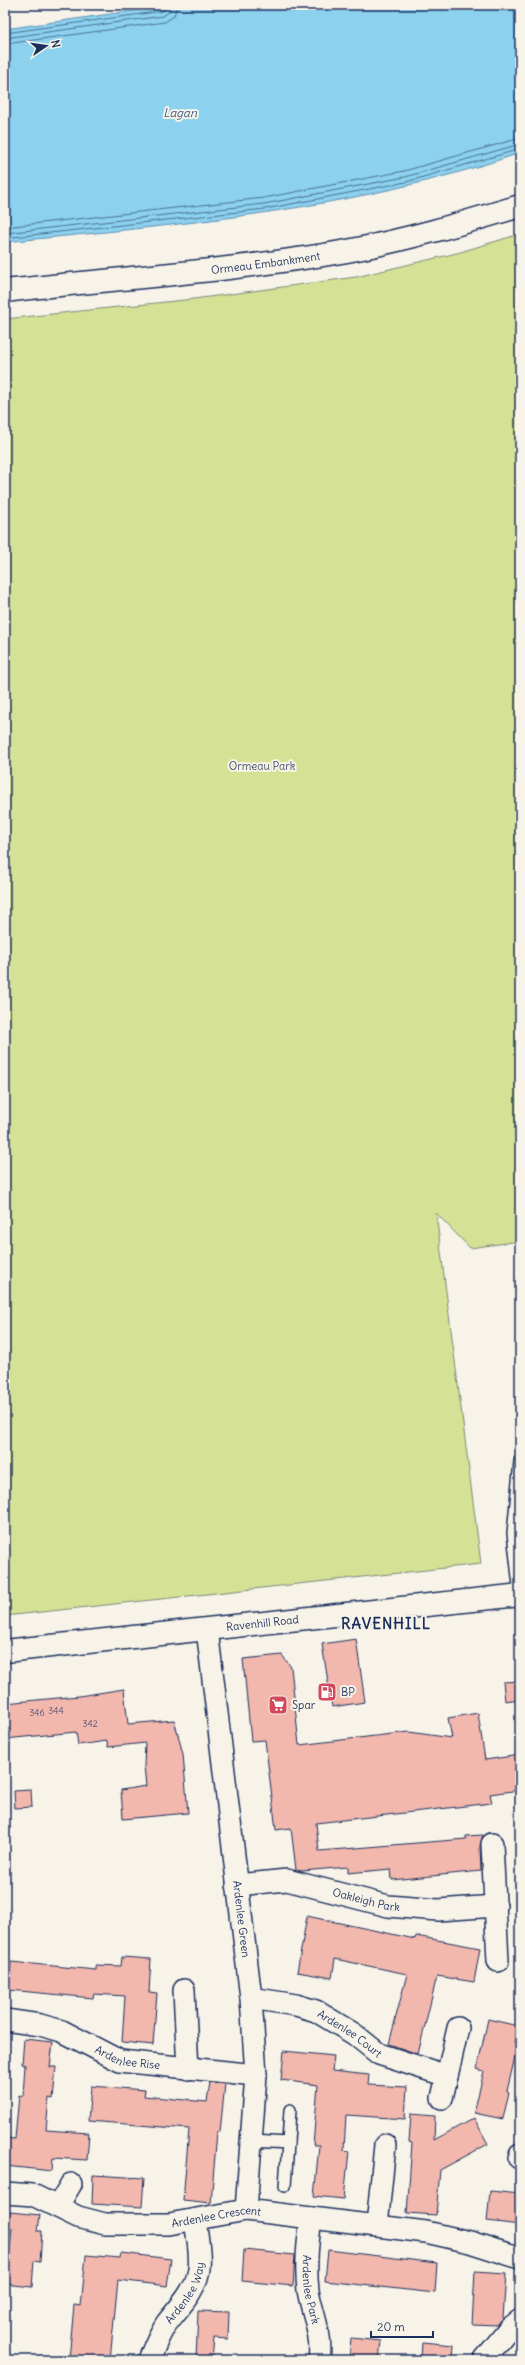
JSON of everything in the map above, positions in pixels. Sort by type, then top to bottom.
[{"type":"street","name":"Ormeau Embankment","points":[[5,291],[239,266],[348,250],[451,227],[520,206]]},
{"type":"street","name":"Ravenhill Road","points":[[5,1651],[520,1595]]},
{"type":"street","name":"Ardenlee Green","points":[[207,1629],[251,1998],[256,2075],[246,2210]]},
{"type":"street","points":[[492,1844],[498,1961]]},
{"type":"street","name":"Oakleigh Park","points":[[238,1885],[287,1880],[396,1906],[438,1910],[496,1906]]},
{"type":"street","points":[[184,1990],[188,2069]]},
{"type":"street","name":"Ardenlee Court","points":[[251,1998],[296,2005],[316,2011],[354,2034],[379,2054],[447,2076]]},
{"type":"street","name":"Ardenlee Rise","points":[[5,2020],[40,2025],[62,2031],[120,2062],[256,2075]]},
{"type":"street","points":[[442,2098],[458,2028]]},
{"type":"street","points":[[377,2225],[385,2145]]},
{"type":"street","points":[[58,2206],[71,2184]]},
{"type":"street","name":"Ardenlee Crescent","points":[[5,2193],[33,2195],[78,2217],[105,2224],[169,2224],[246,2210],[426,2232],[462,2240],[520,2258]]},
{"type":"street","name":"Ardenlee Park","points":[[311,2218],[308,2245],[308,2290],[318,2330],[320,2350],[319,2360]]},
{"type":"street","name":"Ardenlee Way","points":[[149,2360],[157,2340],[166,2324],[193,2288],[199,2270],[199,2251],[195,2220]]},
{"type":"street","points":[[484,2360],[510,2328],[520,2320]]},
{"type":"lane","points":[[520,1461],[513,1533],[520,1595]]},
{"type":"lane","points":[[284,2186],[290,2110]]},
{"type":"lane","points":[[252,2141],[288,2143]]},
{"type":"green space","name":"Ormeau Park","points":[[520,234],[520,1241],[470,1248],[436,1213],[481,1564],[5,1616],[5,319],[194,299],[356,277],[457,253]]},
{"type":"water","name":"Lagan","points":[[173,5],[520,5],[520,153],[395,189],[330,202],[135,229],[5,242],[5,29]]},
{"type":"building","points":[[356,1639],[365,1702],[332,1707],[322,1644]]},
{"type":"building","points":[[282,1655],[291,1667],[299,1745],[409,1732],[452,1738],[448,1718],[478,1713],[485,1760],[520,1755],[520,1790],[490,1794],[492,1803],[316,1823],[319,1851],[466,1839],[466,1836],[483,1835],[480,1845],[481,1871],[392,1880],[391,1869],[348,1873],[348,1867],[302,1871],[296,1870],[291,1828],[276,1830],[265,1740],[251,1741],[243,1659]]},
{"type":"building","points":[[520,1681],[520,1699],[505,1701],[503,1682]]},
{"type":"building","points":[[124,1689],[128,1724],[174,1720],[183,1754],[188,1813],[123,1819],[121,1790],[146,1786],[144,1766],[145,1743],[108,1747],[107,1741],[78,1745],[76,1732],[5,1739],[5,1703],[79,1696]]},
{"type":"building","points":[[31,1790],[32,1807],[15,1808],[14,1791]]},
{"type":"building","points":[[307,1916],[415,1939],[416,1936],[480,1948],[474,1982],[437,1976],[418,2054],[389,2044],[407,1974],[335,1959],[332,1978],[297,1972]]},
{"type":"building","points":[[122,1957],[151,1959],[149,1992],[157,1993],[153,2045],[122,2042],[125,1996],[94,1994],[93,1998],[9,1990],[11,1962],[96,1970],[96,1965],[121,1966]]},
{"type":"building","points":[[488,2019],[518,2026],[514,2043],[518,2044],[507,2091],[509,2092],[503,2119],[474,2113],[484,2071],[477,2069]]},
{"type":"building","points":[[24,2039],[53,2042],[50,2067],[56,2067],[53,2099],[49,2098],[46,2130],[89,2133],[87,2160],[53,2158],[52,2171],[5,2166],[5,2138],[15,2139],[19,2095],[23,2096],[25,2065],[22,2064]]},
{"type":"building","points":[[284,2051],[334,2056],[332,2071],[369,2075],[368,2085],[407,2087],[405,2119],[346,2115],[344,2150],[349,2151],[344,2199],[314,2196],[319,2145],[313,2145],[318,2085],[281,2080]]},
{"type":"building","points":[[210,2082],[225,2084],[220,2132],[217,2132],[211,2203],[183,2200],[189,2129],[88,2121],[91,2086],[145,2090],[144,2096],[207,2102]]},
{"type":"building","points":[[411,2114],[435,2116],[434,2140],[474,2118],[488,2144],[440,2170],[436,2215],[407,2213],[412,2143],[409,2142]]},
{"type":"building","points":[[93,2175],[144,2178],[142,2207],[92,2204]]},
{"type":"building","points":[[490,2191],[520,2194],[520,2225],[487,2221]]},
{"type":"building","points":[[10,2212],[40,2215],[38,2231],[42,2231],[40,2262],[34,2261],[32,2287],[5,2284],[6,2259],[9,2259],[12,2228],[8,2228]]},
{"type":"building","points":[[244,2250],[295,2255],[293,2286],[242,2281]]},
{"type":"building","points":[[328,2250],[437,2263],[435,2293],[325,2281]]},
{"type":"building","points":[[121,2253],[171,2259],[167,2286],[118,2280],[110,2360],[69,2359],[74,2305],[81,2306],[86,2255],[120,2258]]},
{"type":"building","points":[[475,2272],[506,2274],[503,2318],[497,2325],[472,2324]]},
{"type":"building","points":[[198,2311],[229,2312],[228,2339],[214,2338],[212,2360],[196,2360]]},
{"type":"building","points":[[351,2338],[381,2341],[379,2360],[349,2360]]},
{"type":"building","points":[[422,2342],[454,2345],[453,2360],[421,2360]]},
{"type":"place","name":"BP","points":[[327,1692]]},
{"type":"place","name":"Spar","points":[[278,1705]]},
{"type":"district","name":"RAVENHILL","points":[[386,1624]]}]
